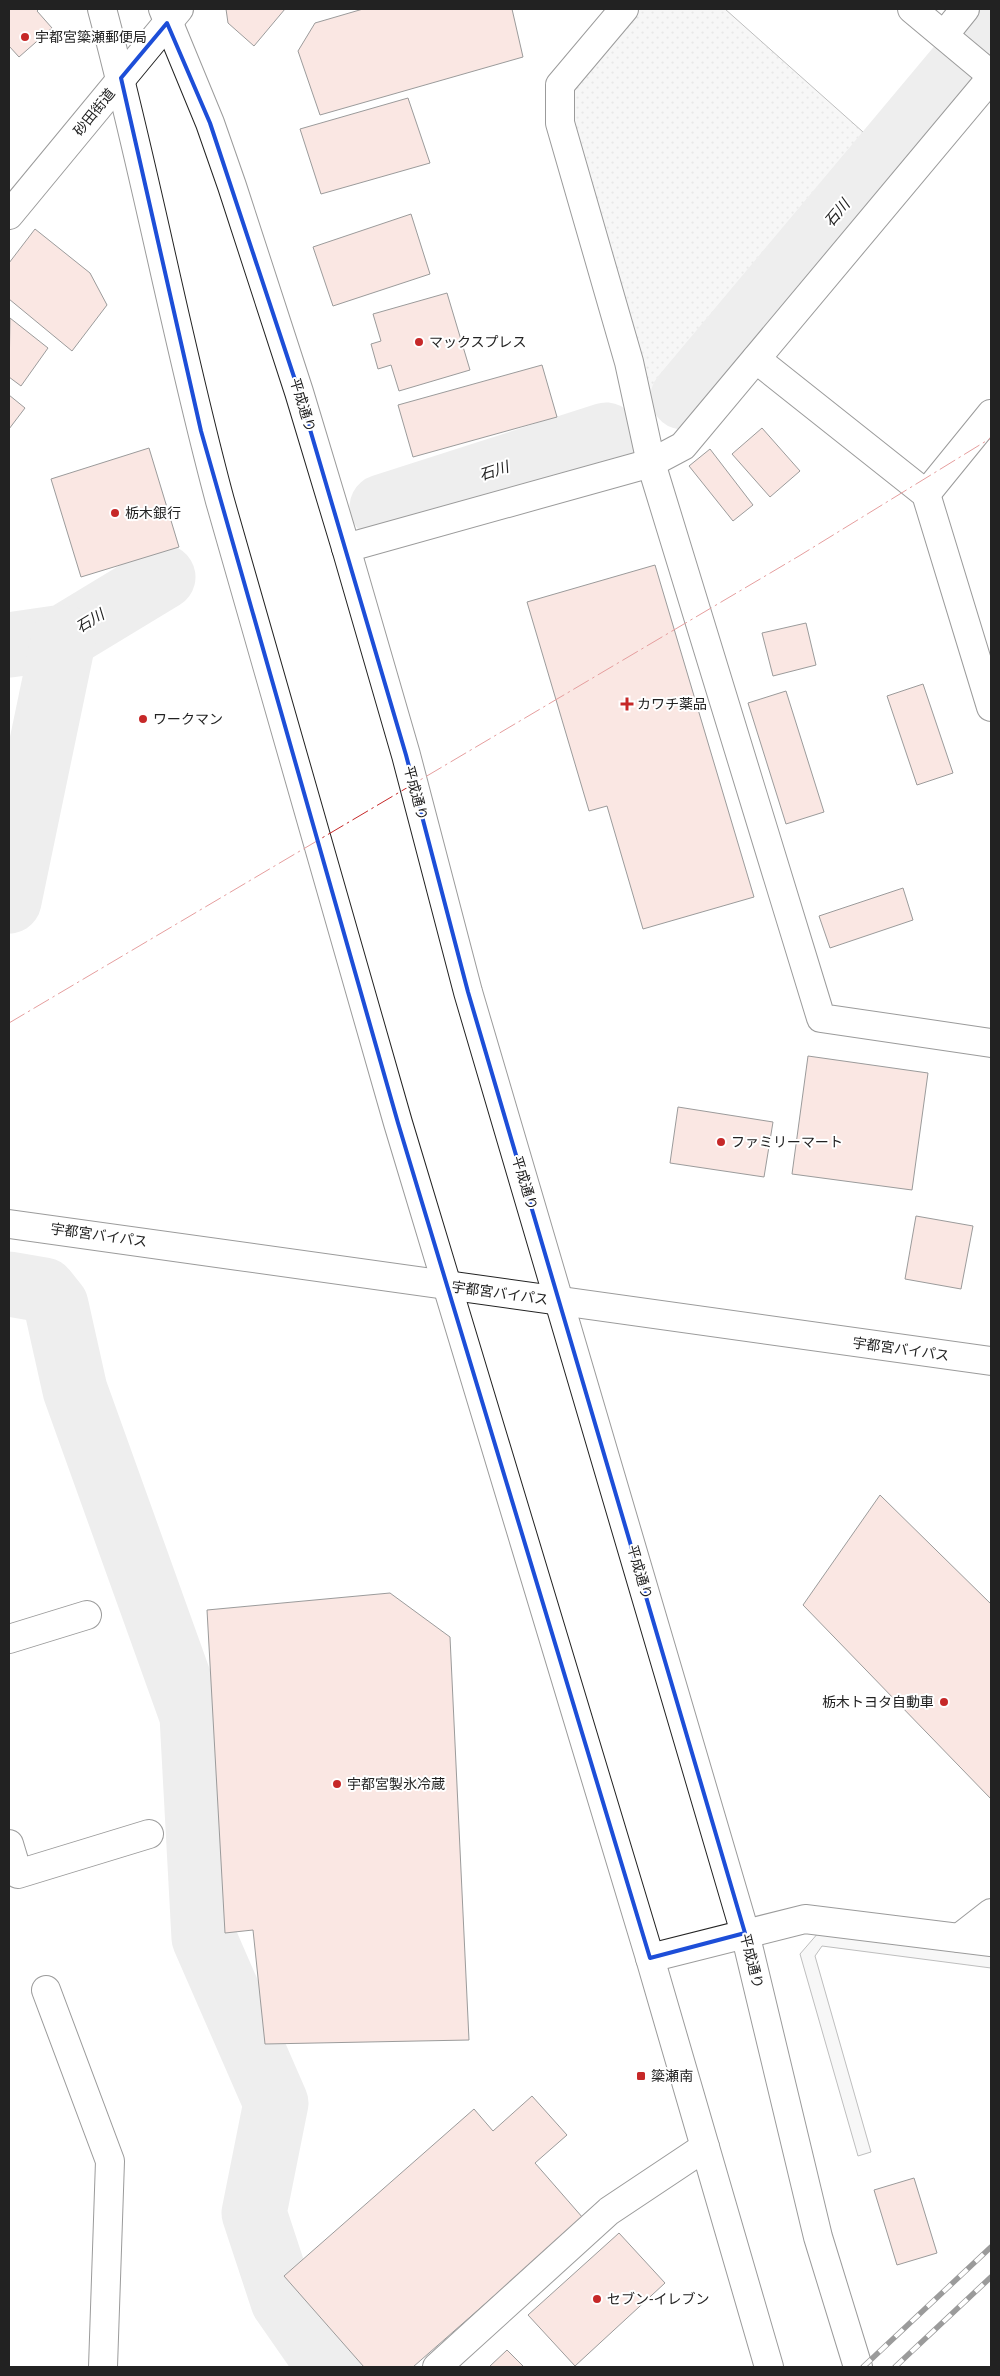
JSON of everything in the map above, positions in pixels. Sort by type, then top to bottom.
[{"type":"main road","points":[[102,9],[121,78],[201,431],[305,802],[446,1285],[650,1958],[769,2367]]},
{"type":"main road","points":[[624,9],[560,85],[560,123],[629,362],[651,463],[821,1018],[991,1044]]},
{"type":"main road","points":[[346,548],[651,463],[683,446],[991,76],[912,9]]},
{"type":"main road","points":[[944,35],[965,9]]},
{"type":"main road","name":"砂田街道","points":[[9,215],[121,78],[170,14]]},
{"type":"main road","name":"平成通り","points":[[170,14],[232,186],[299,392],[346,548],[406,755],[468,992],[745,1933],[818,2237],[858,2367]]},
{"type":"main road","points":[[756,359],[926,494],[991,707]]},
{"type":"main road","points":[[926,494],[991,414]]},
{"type":"main road","name":"宇都宮バイパス","points":[[9,1224],[991,1361]]},
{"type":"main road","points":[[9,1639],[87,1615]]},
{"type":"main road","points":[[9,1844],[18,1874],[149,1834]]},
{"type":"main road","points":[[959,1938],[991,1913]]},
{"type":"main road","points":[[650,1958],[805,1919],[991,1942]]},
{"type":"main road","points":[[46,1990],[110,2161],[103,2367]]},
{"type":"main road","points":[[437,2367],[609,2211],[705,2147]]},
{"type":"highlighted area","points":[[167,23],[210,123],[299,392],[406,755],[468,992],[745,1933],[650,1958],[398,1123],[201,431],[121,78]]},
{"type":"shaded area","points":[[634,9],[725,9],[872,140],[665,399],[650,397],[567,109],[568,86]]},
{"type":"shaded area","points":[[819,1932],[991,1954],[991,1968],[822,1946],[815,1956],[871,2152],[858,2156],[800,1954]]},
{"type":"building","name":"宇都宮簗瀬郵便局","points":[[9,9],[39,9],[37,11],[52,28],[19,57],[9,46]]},
{"type":"building","points":[[226,9],[285,9],[254,46],[228,23]]},
{"type":"building","points":[[363,9],[512,9],[523,57],[320,115],[298,51],[315,23]]},
{"type":"building","points":[[408,98],[430,163],[321,194],[300,129]]},
{"type":"building","points":[[411,214],[430,274],[333,306],[313,247]]},
{"type":"building","points":[[35,229],[90,273],[107,305],[72,351],[9,299],[9,263]]},
{"type":"building","name":"マックスプレス","points":[[447,293],[470,370],[399,391],[391,365],[378,369],[371,344],[381,341],[373,314]]},
{"type":"building","points":[[10,318],[48,348],[21,386],[9,377]]},
{"type":"building","points":[[542,365],[557,417],[413,457],[398,405]]},
{"type":"building","points":[[9,395],[25,408],[9,429]]},
{"type":"building","points":[[762,428],[800,471],[770,497],[732,454]]},
{"type":"building","name":"栃木銀行","points":[[149,448],[179,547],[81,577],[51,479]]},
{"type":"building","points":[[710,449],[753,505],[733,521],[689,466]]},
{"type":"building","name":"カワチ薬品","points":[[655,565],[754,897],[643,929],[607,806],[589,811],[527,602]]},
{"type":"building","points":[[806,623],[816,665],[773,676],[762,633]]},
{"type":"building","points":[[923,684],[953,773],[917,785],[887,696]]},
{"type":"building","points":[[786,691],[824,812],[786,824],[748,703]]},
{"type":"building","points":[[903,888],[913,920],[830,948],[819,916]]},
{"type":"building","points":[[808,1056],[928,1073],[912,1190],[792,1174]]},
{"type":"building","name":"ファミリーマート","points":[[678,1107],[773,1122],[764,1177],[670,1163]]},
{"type":"building","points":[[916,1216],[973,1226],[961,1289],[905,1279]]},
{"type":"building","name":"栃木トヨタ自動車","points":[[880,1495],[991,1604],[991,1799],[803,1605]]},
{"type":"building","name":"宇都宮製氷冷蔵","points":[[390,1593],[450,1637],[469,2040],[265,2044],[253,1930],[225,1933],[207,1610]]},
{"type":"building","points":[[532,2096],[567,2135],[535,2163],[583,2218],[413,2367],[364,2367],[284,2276],[474,2109],[493,2131]]},
{"type":"building","points":[[914,2178],[937,2253],[897,2265],[874,2190]]},
{"type":"building","name":"セブン-イレブン","points":[[619,2233],[665,2283],[575,2366],[528,2315]]},
{"type":"building","points":[[507,2350],[524,2367],[489,2367]]},
{"type":"waterway","name":"石川","points":[[683,397],[991,29]]},
{"type":"waterway","name":"石川","points":[[382,507],[606,435]]},
{"type":"waterway","name":"石川","points":[[9,645],[64,637],[163,577]]},
{"type":"waterway","points":[[9,901],[64,637]]},
{"type":"waterway","points":[[9,1284],[44,1290],[56,1305],[75,1390],[192,1716],[204,1938],[276,2103],[254,2213],[283,2301],[329,2367]]},
{"type":"railway","points":[[863,2367],[991,2247]]},
{"type":"railway","points":[[895,2367],[991,2277]]},
{"type":"power","points":[[9,1023],[799,556],[991,438]]},
{"type":"place","name":"宇都宮簗瀬郵便局","points":[[25,37]]},
{"type":"place","name":"マックスプレス","points":[[419,342]]},
{"type":"place","name":"栃木銀行","points":[[115,513]]},
{"type":"place","name":"カワチ薬品","points":[[627,704]]},
{"type":"place","name":"ワークマン","points":[[143,719]]},
{"type":"place","name":"ファミリーマート","points":[[721,1142]]},
{"type":"place","name":"栃木トヨタ自動車","points":[[944,1702]]},
{"type":"place","name":"宇都宮製氷冷蔵","points":[[337,1784]]},
{"type":"place","name":"簗瀬南","points":[[641,2076]]},
{"type":"place","name":"セブン-イレブン","points":[[597,2299]]}]
